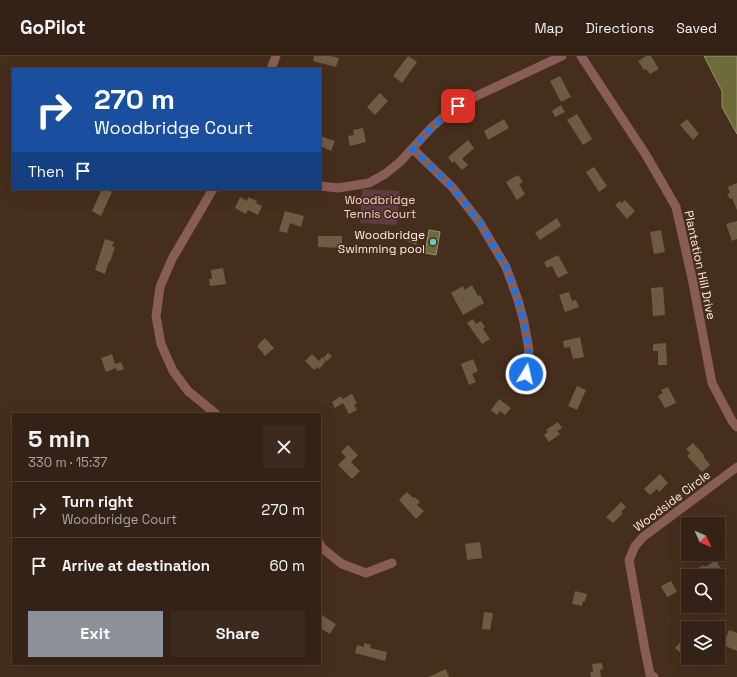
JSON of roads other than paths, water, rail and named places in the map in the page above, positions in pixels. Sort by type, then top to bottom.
[{"type":"street","points":[[271,68],[276,56]]},
{"type":"street","points":[[321,186],[338,188],[369,183],[385,174],[400,162],[431,128],[449,112],[468,100],[562,56]]},
{"type":"street","name":"Plantation Hill Drive","points":[[581,56],[646,156],[676,207],[692,278],[712,383],[732,421],[737,427]]},
{"type":"street","points":[[413,149],[453,188],[480,223],[506,267],[518,300],[528,343],[529,350],[526,374]]},
{"type":"street","points":[[212,190],[172,259],[160,287],[156,316],[161,344],[173,371],[188,391],[215,413]]},
{"type":"street","name":"Woodside Circle","points":[[654,677],[650,674],[629,560],[635,546],[643,537],[737,467]]},
{"type":"street","points":[[321,546],[342,564],[366,573],[392,563]]},
{"type":"place","name":"Woodbridge Swimming pool","points":[[433,242]]},
{"type":"park label","name":"Woodbridge Tennis Court","points":[[380,207]]}]
